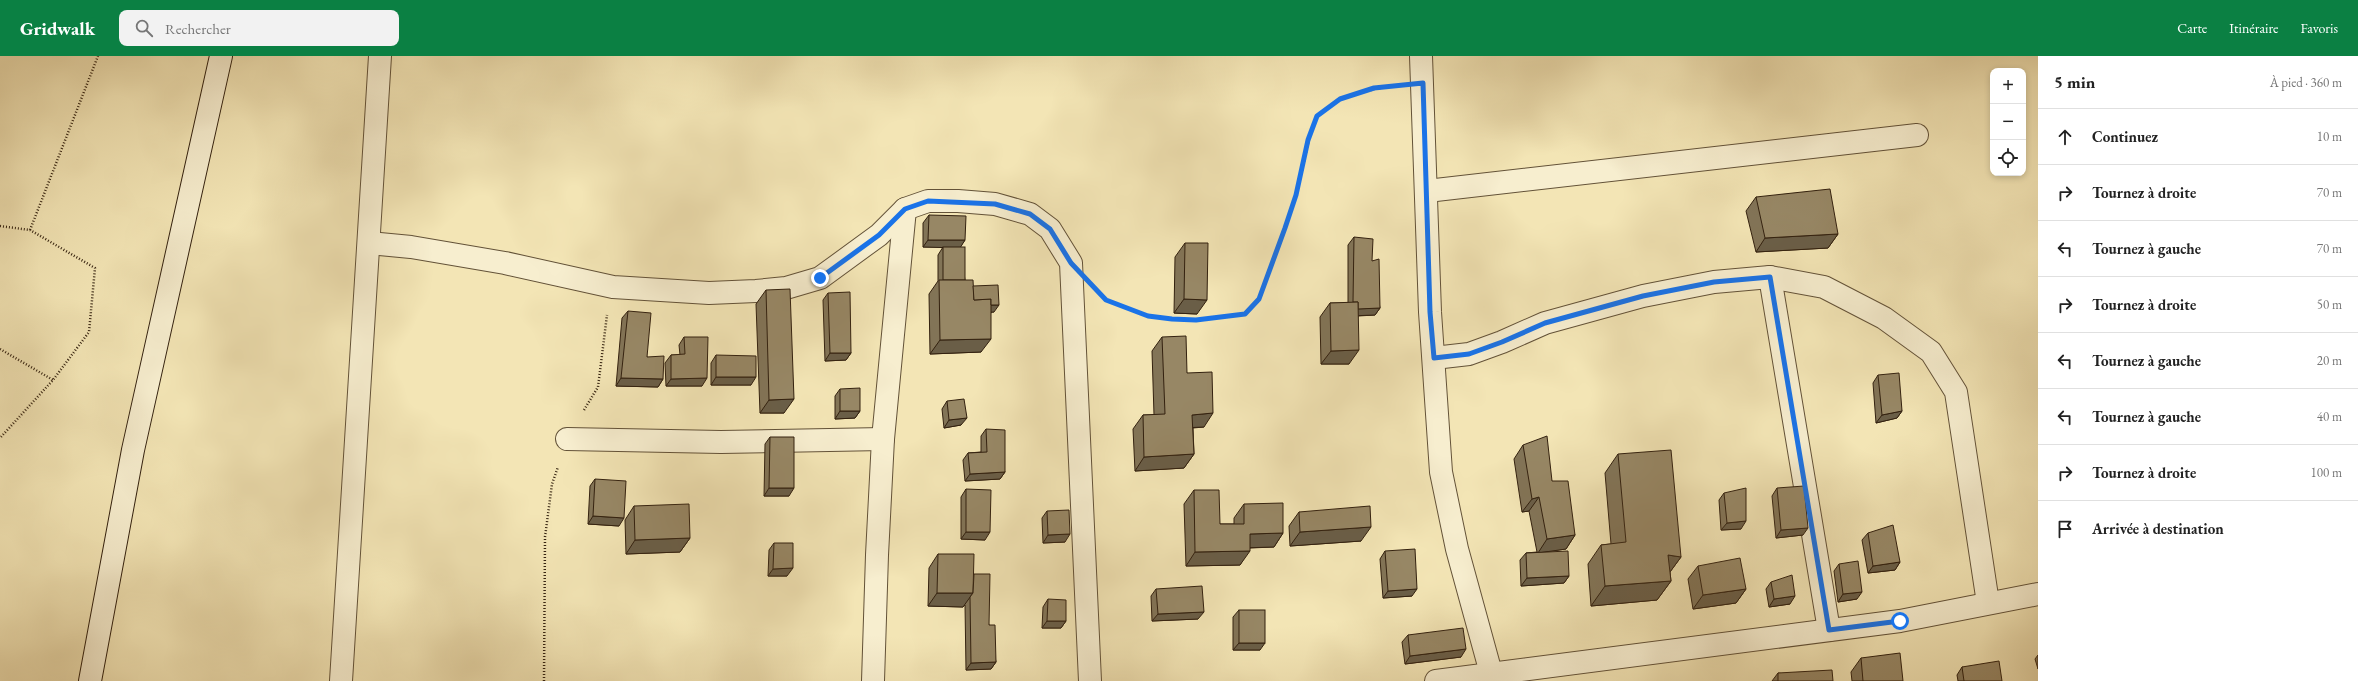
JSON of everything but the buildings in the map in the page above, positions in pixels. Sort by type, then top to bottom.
[{"type":"street","points":[[90,681],[133,450],[221,56]]},
{"type":"street","points":[[341,681],[380,56]]},
{"type":"street","points":[[1421,56],[1430,312],[1441,472],[1456,549],[1491,673]]},
{"type":"street","points":[[1426,191],[1917,136]]},
{"type":"street","points":[[369,243],[411,247],[505,263],[613,288],[709,293],[786,288],[820,278],[879,235],[905,209],[928,201],[958,201],[995,204],[1030,214],[1050,229],[1071,263],[1090,681]]},
{"type":"street","points":[[873,681],[877,555],[883,439],[905,209]]},
{"type":"street","points":[[1434,358],[1469,354],[1502,342],[1545,323],[1643,296],[1714,282],[1770,277],[1824,287],[1884,318],[1931,352],[1956,392],[1988,603]]},
{"type":"street","points":[[1770,277],[1829,630]]},
{"type":"street","points":[[567,439],[721,442],[883,439]]},
{"type":"street","points":[[1436,681],[1491,673],[1549,674],[1829,630],[1900,621],[2038,594]]},
{"type":"path","points":[[30,230],[98,56]]},
{"type":"path","points":[[1101,295],[1106,300],[1148,316],[1196,320],[1245,314],[1259,299],[1285,228],[1296,195],[1308,140],[1317,116],[1340,99],[1374,88],[1423,83]]},
{"type":"path","points":[[0,226],[30,230],[95,268],[90,332],[53,380],[0,438]]},
{"type":"path","points":[[544,681],[545,537],[552,484],[567,439],[598,387],[608,306],[613,288]]},
{"type":"path","points":[[0,349],[53,380]]},
{"type":"route","points":[[820,278],[879,235],[905,209],[928,201],[958,201],[995,204],[1030,214],[1050,229],[1071,263],[1106,300],[1148,316],[1172,319],[1196,320],[1245,314],[1259,299],[1266,275],[1285,228],[1296,195],[1308,140],[1317,116],[1340,99],[1374,88],[1423,83],[1430,312],[1434,358],[1469,354],[1502,342],[1545,323],[1643,296],[1714,282],[1770,277],[1829,630],[1900,621]]}]
